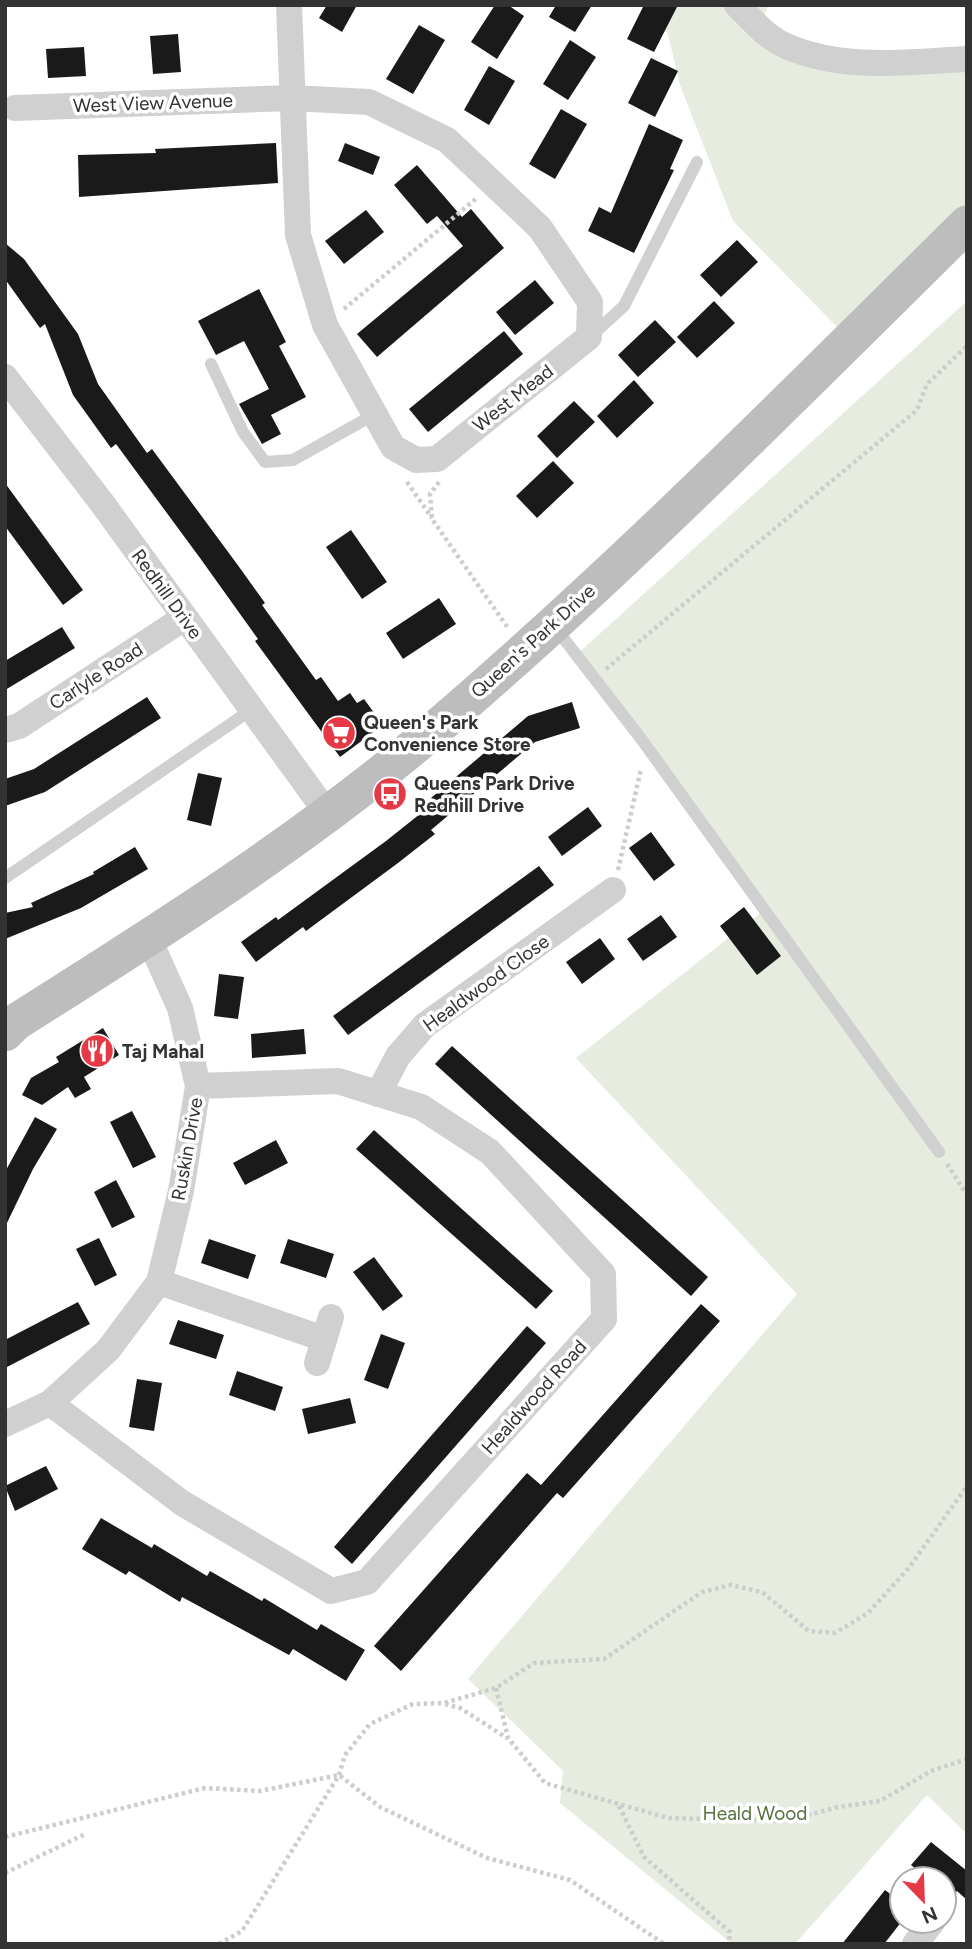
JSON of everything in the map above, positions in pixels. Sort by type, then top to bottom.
[{"type":"street","name":"West Mead","points":[[289,5],[298,235],[326,325],[393,447],[416,460],[437,458],[589,337]]},
{"type":"street","points":[[739,7],[754,24],[785,46],[848,63],[967,59]]},
{"type":"street","name":"West View Avenue","points":[[15,108],[291,98]]},
{"type":"street","points":[[291,98],[369,102],[447,140],[540,228],[590,302],[589,337]]},
{"type":"street","name":"Queen's Park Drive","points":[[9,1026],[236,881],[439,726],[554,625],[967,224]]},
{"type":"street","name":"Redhill Drive","points":[[5,377],[327,813]]},
{"type":"street","name":"Carlyle Road","points":[[5,730],[19,726],[184,618]]},
{"type":"street","name":"Healdwood Close","points":[[378,1094],[398,1056],[425,1026],[613,890]]},
{"type":"street","name":"Ruskin Drive","points":[[5,1424],[50,1403],[108,1350],[159,1282],[181,1191],[198,1086],[180,1008],[149,939]]},
{"type":"street","name":"Healdwood Road","points":[[50,1403],[182,1503],[331,1591],[367,1582],[604,1319],[603,1274],[490,1152],[421,1107],[338,1082],[198,1086]]},
{"type":"street","points":[[159,1282],[324,1340]]},
{"type":"lane","points":[[589,337],[624,306],[697,162]]},
{"type":"lane","points":[[211,364],[243,432],[265,462],[293,460],[375,414]]},
{"type":"lane","points":[[554,625],[939,1152]]},
{"type":"lane","points":[[5,878],[251,710]]},
{"type":"path","points":[[326,325],[494,184]]},
{"type":"path","points":[[595,679],[917,410],[928,384],[967,346]]},
{"type":"path","points":[[613,890],[642,767]]},
{"type":"path","points":[[939,1152],[967,1195]]},
{"type":"path","points":[[219,1944],[242,1931],[339,1775],[345,1755],[370,1724],[413,1704],[444,1703],[496,1688],[534,1663],[604,1659],[702,1592],[731,1585],[762,1592],[809,1631],[835,1633],[868,1613],[908,1569],[967,1486]]},
{"type":"path","points":[[496,1688],[508,1738]]},
{"type":"path","points":[[444,1703],[460,1708],[508,1738],[545,1783],[668,1818],[786,1821],[838,1807],[880,1801],[931,1771],[967,1759]]},
{"type":"path","points":[[5,1837],[205,1788],[260,1791],[339,1775],[380,1807],[486,1858],[570,1881],[664,1944]]},
{"type":"path","points":[[619,1805],[644,1857],[730,1931],[729,1944]]},
{"type":"path","points":[[5,1873],[85,1834]]},
{"type":"green space","points":[[661,5],[768,5],[759,31],[861,60],[967,53],[967,207],[841,331],[733,221],[680,85]]},
{"type":"green space","name":"Heald Wood","points":[[967,301],[967,1834],[927,1795],[795,1944],[732,1944],[560,1803],[563,1771],[468,1679],[797,1294],[576,1058],[764,910],[574,657]]},
{"type":"building","points":[[327,5],[357,5],[342,32],[319,18]]},
{"type":"building","points":[[495,5],[508,5],[524,16],[497,59],[471,42]]},
{"type":"building","points":[[556,5],[592,5],[575,32],[549,17]]},
{"type":"building","points":[[644,5],[678,5],[654,52],[627,39]]},
{"type":"building","points":[[419,25],[445,40],[413,94],[386,79]]},
{"type":"building","points":[[178,34],[181,72],[153,74],[150,36]]},
{"type":"building","points":[[570,40],[596,57],[568,100],[543,84]]},
{"type":"building","points":[[84,47],[86,76],[48,78],[46,49]]},
{"type":"building","points":[[651,58],[678,71],[655,117],[628,103]]},
{"type":"building","points":[[489,66],[515,81],[489,125],[464,110]]},
{"type":"building","points":[[561,109],[587,124],[555,179],[529,164]]},
{"type":"building","points":[[649,124],[683,140],[670,169],[674,170],[634,253],[588,231],[599,207],[611,213]]},
{"type":"building","points":[[276,143],[278,183],[79,197],[78,155],[156,153],[155,149]]},
{"type":"building","points":[[345,143],[380,157],[373,175],[338,161]]},
{"type":"building","points":[[417,165],[462,217],[471,209],[504,248],[377,357],[357,334],[463,246],[437,216],[427,224],[394,185]]},
{"type":"building","points":[[366,210],[384,232],[344,264],[325,241]]},
{"type":"building","points":[[737,240],[758,262],[721,297],[700,275]]},
{"type":"building","points":[[5,243],[24,259],[78,334],[98,384],[147,453],[152,449],[237,564],[265,603],[262,605],[316,680],[321,677],[338,701],[350,693],[357,703],[364,699],[383,725],[340,757],[116,444],[111,448],[73,395],[45,324],[40,328],[5,279]]},
{"type":"building","points":[[535,280],[554,303],[515,335],[496,312]]},
{"type":"building","points":[[259,289],[286,342],[279,346],[306,397],[271,415],[281,434],[262,444],[239,404],[269,389],[244,341],[216,355],[198,321]]},
{"type":"building","points":[[714,301],[735,323],[697,358],[677,337]]},
{"type":"building","points":[[655,320],[676,342],[638,377],[618,355]]},
{"type":"building","points":[[504,331],[523,354],[428,432],[409,409]]},
{"type":"building","points":[[634,380],[654,403],[617,438],[597,416]]},
{"type":"building","points":[[574,401],[595,422],[557,458],[537,436]]},
{"type":"building","points":[[553,461],[574,483],[537,518],[516,496]]},
{"type":"building","points":[[5,483],[83,590],[63,605],[5,526]]},
{"type":"building","points":[[351,530],[387,582],[362,599],[326,547]]},
{"type":"building","points":[[439,598],[456,624],[403,659],[386,633]]},
{"type":"building","points":[[62,627],[75,648],[5,690],[5,661]]},
{"type":"building","points":[[147,697],[161,718],[45,792],[5,806],[5,779],[34,769]]},
{"type":"building","points":[[572,702],[580,728],[535,742],[431,830],[435,834],[306,931],[303,927],[256,962],[241,942],[276,917],[278,920],[386,841],[435,802],[431,798],[528,716]]},
{"type":"building","points":[[198,773],[222,778],[211,826],[187,820]]},
{"type":"building","points":[[588,807],[602,826],[562,856],[548,837]]},
{"type":"building","points":[[651,832],[675,865],[654,881],[629,848]]},
{"type":"building","points":[[135,847],[148,869],[81,908],[5,939],[5,913],[33,907],[31,903],[94,874],[93,872]]},
{"type":"building","points":[[539,866],[554,885],[348,1035],[333,1016]]},
{"type":"building","points":[[744,907],[781,956],[757,975],[720,926]]},
{"type":"building","points":[[661,915],[677,937],[643,961],[627,939]]},
{"type":"building","points":[[600,938],[615,959],[582,984],[566,962]]},
{"type":"building","points":[[219,974],[244,977],[238,1019],[214,1016]]},
{"type":"building","points":[[103,1028],[119,1055],[84,1077],[91,1089],[75,1098],[68,1087],[42,1105],[22,1095],[31,1078],[59,1062],[56,1057]]},
{"type":"building","points":[[304,1029],[306,1054],[252,1058],[251,1034]]},
{"type":"building","points":[[452,1046],[708,1277],[691,1296],[435,1064]]},
{"type":"building","points":[[132,1111],[156,1157],[133,1168],[110,1122]]},
{"type":"building","points":[[35,1117],[57,1129],[33,1169],[5,1227],[5,1172]]},
{"type":"building","points":[[374,1130],[553,1291],[536,1309],[356,1149]]},
{"type":"building","points":[[276,1140],[288,1163],[245,1185],[233,1163]]},
{"type":"building","points":[[116,1180],[135,1217],[112,1228],[94,1192]]},
{"type":"building","points":[[99,1238],[117,1275],[95,1286],[76,1249]]},
{"type":"building","points":[[209,1239],[256,1255],[248,1279],[201,1263]]},
{"type":"building","points":[[288,1239],[334,1254],[326,1278],[280,1263]]},
{"type":"building","points":[[374,1257],[403,1296],[383,1311],[353,1272]]},
{"type":"building","points":[[78,1302],[90,1324],[5,1368],[5,1340]]},
{"type":"building","points":[[701,1304],[720,1321],[563,1498],[557,1493],[401,1671],[374,1646],[527,1473],[541,1485]]},
{"type":"building","points":[[178,1320],[224,1335],[216,1359],[169,1344]]},
{"type":"building","points":[[527,1326],[546,1343],[352,1564],[334,1547]]},
{"type":"building","points":[[381,1334],[405,1343],[388,1389],[364,1380]]},
{"type":"building","points":[[237,1371],[283,1387],[275,1411],[229,1395]]},
{"type":"building","points":[[137,1379],[162,1383],[154,1431],[129,1427]]},
{"type":"building","points":[[350,1398],[356,1423],[308,1434],[302,1409]]},
{"type":"building","points":[[46,1466],[58,1489],[15,1511],[5,1486]]},
{"type":"building","points":[[101,1518],[152,1548],[154,1544],[207,1576],[210,1571],[262,1601],[264,1598],[317,1630],[321,1624],[365,1650],[346,1681],[293,1649],[289,1655],[182,1597],[180,1602],[129,1571],[126,1575],[82,1549]]},
{"type":"building","points":[[931,1842],[967,1871],[967,1900],[958,1892],[958,1865],[911,1865]]},
{"type":"building","points":[[885,1890],[888,1892],[888,1935],[891,1935],[884,1944],[842,1944]]},
{"type":"place","name":"Queen's Park Convenience Store","points":[[339,733]]},
{"type":"place","name":"Queens Park Drive Redhill Drive","points":[[390,794]]},
{"type":"place","name":"Taj Mahal","points":[[97,1051]]}]
